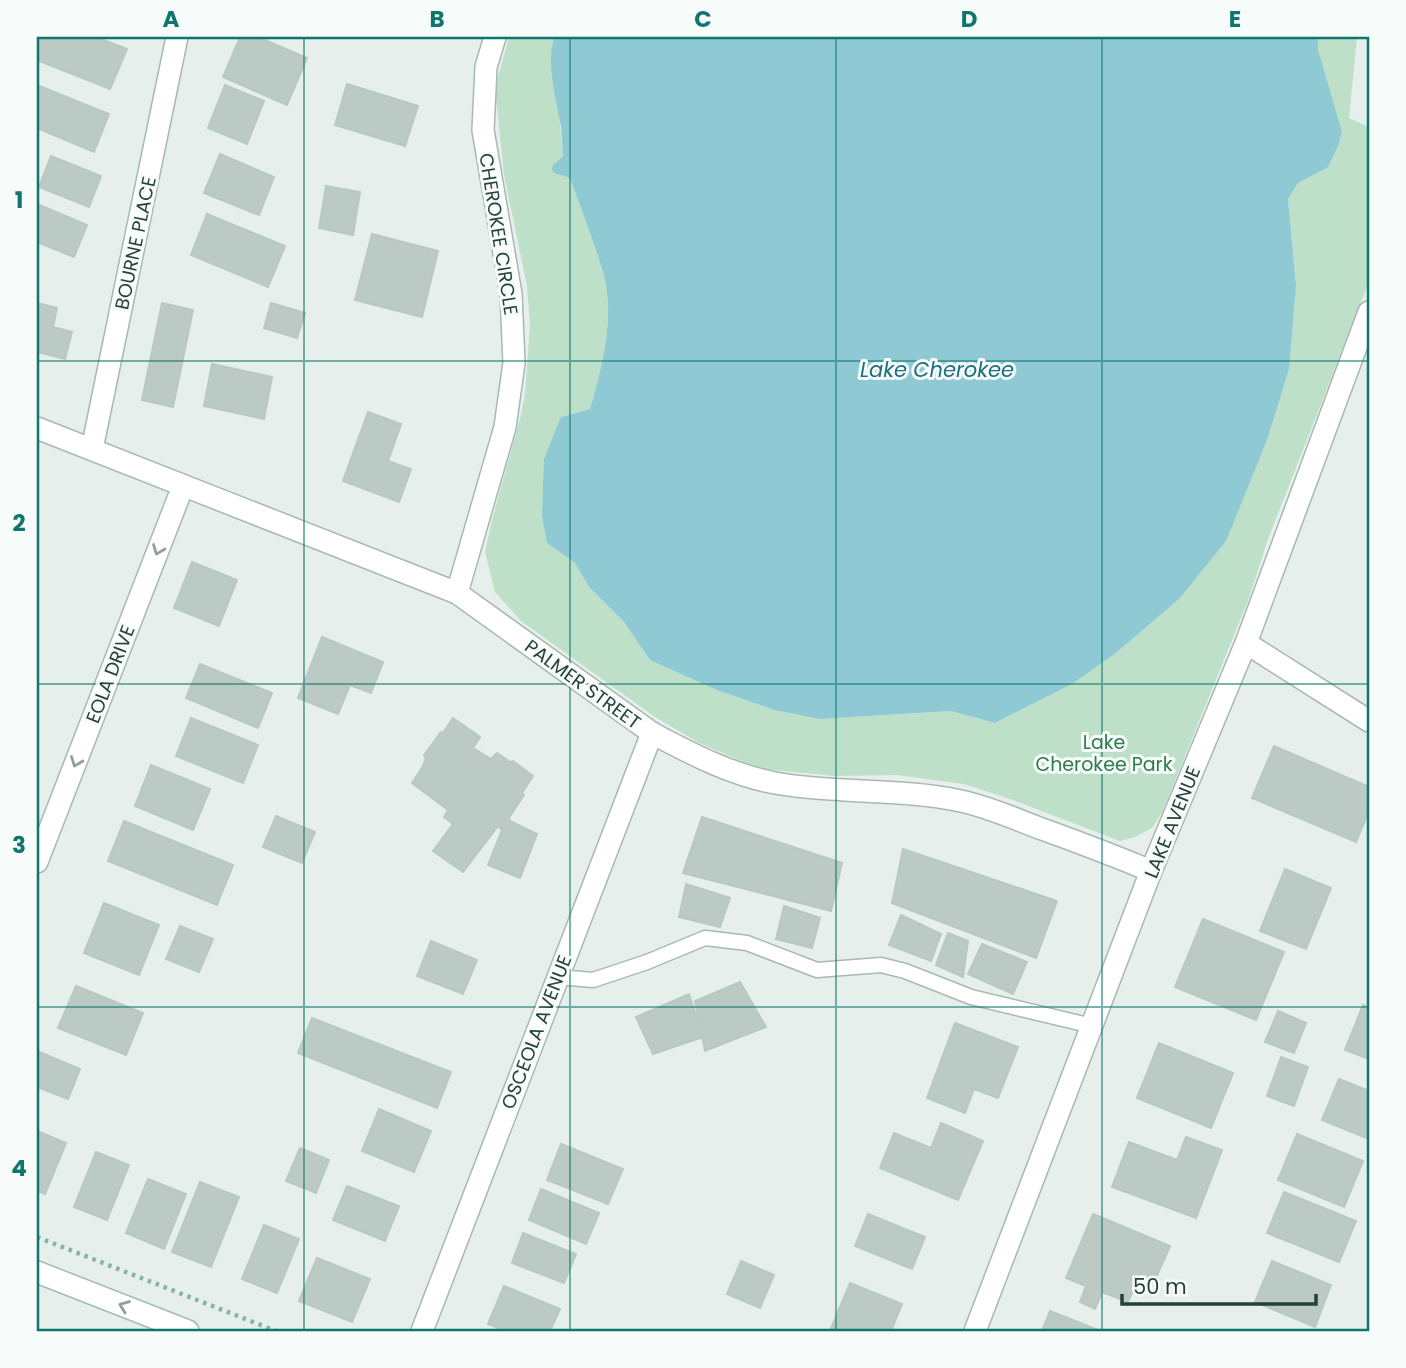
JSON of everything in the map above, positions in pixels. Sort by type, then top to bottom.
[{"type":"street","name":"BOURNE PLACE","points":[[92,449],[177,37]]},
{"type":"street","name":"CHEROKEE CIRCLE","points":[[457,593],[505,427],[514,363],[511,294],[482,130],[486,67],[495,37]]},
{"type":"street","name":"LAKE AVENUE","points":[[975,1331],[1151,871],[1246,643],[1369,312]]},
{"type":"street","name":"PALMER STREET","points":[[37,428],[457,593],[652,733],[729,769],[774,783],[960,801],[990,809],[1151,871]]},
{"type":"street","name":"EOLA DRIVE","points":[[37,862],[183,486]]},
{"type":"street","points":[[1246,643],[1369,721]]},
{"type":"street","name":"OSCEOLA AVENUE","points":[[422,1331],[652,733]]},
{"type":"street","points":[[37,1272],[188,1331]]},
{"type":"lane","points":[[558,977],[593,980],[647,962],[705,938],[747,943],[817,970],[881,965],[905,971],[971,998],[1092,1026]]},
{"type":"path","points":[[37,1237],[276,1331]]},
{"type":"green space","name":"Lake Cherokee Park","points":[[509,37],[554,37],[552,44],[563,156],[553,165],[554,173],[570,178],[596,251],[607,293],[606,343],[590,409],[561,417],[547,543],[575,563],[589,587],[624,622],[650,660],[820,719],[951,711],[995,723],[1072,684],[1116,653],[1179,599],[1296,285],[1288,199],[1298,183],[1328,166],[1318,37],[1357,37],[1349,118],[1369,127],[1369,282],[1268,539],[1249,598],[1162,813],[1152,828],[1120,841],[964,784],[897,775],[835,776],[761,769],[699,743],[655,717],[521,621],[495,592],[485,552],[521,415],[530,325],[527,286],[504,175],[495,88]]},
{"type":"water","name":"Lake Cherokee","points":[[554,37],[1318,37],[1318,50],[1342,132],[1328,167],[1298,183],[1288,199],[1296,285],[1289,369],[1267,440],[1226,541],[1179,599],[1116,653],[1072,684],[995,723],[951,711],[820,719],[775,710],[717,690],[650,660],[624,622],[589,587],[575,563],[547,543],[542,515],[544,459],[561,417],[590,409],[603,360],[608,326],[604,276],[570,178],[554,173],[552,169],[563,156],[551,70]]},
{"type":"building","points":[[37,37],[96,37],[127,49],[110,89],[37,60]]},
{"type":"building","points":[[240,37],[258,37],[307,58],[287,105],[223,77]]},
{"type":"building","points":[[347,84],[418,106],[405,146],[335,125]]},
{"type":"building","points":[[37,85],[109,114],[94,152],[37,128]]},
{"type":"building","points":[[225,85],[264,101],[247,144],[208,128]]},
{"type":"building","points":[[220,154],[274,177],[259,215],[204,193]]},
{"type":"building","points":[[51,156],[101,176],[89,207],[39,187]]},
{"type":"building","points":[[326,186],[360,192],[353,235],[319,228]]},
{"type":"building","points":[[37,204],[87,225],[74,257],[37,242]]},
{"type":"building","points":[[207,214],[285,246],[268,287],[191,255]]},
{"type":"building","points":[[372,234],[438,251],[422,317],[355,300]]},
{"type":"building","points":[[37,303],[57,308],[53,327],[72,332],[65,359],[37,352]]},
{"type":"building","points":[[162,303],[193,310],[173,407],[142,400]]},
{"type":"building","points":[[271,303],[305,313],[297,338],[264,328]]},
{"type":"building","points":[[212,364],[272,377],[264,419],[204,406]]},
{"type":"building","points":[[368,412],[401,424],[388,461],[411,469],[399,502],[343,481]]},
{"type":"building","points":[[192,562],[237,580],[219,626],[174,608]]},
{"type":"building","points":[[322,637],[383,662],[371,693],[350,685],[338,714],[298,698]]},
{"type":"building","points":[[200,664],[272,693],[258,728],[186,698]]},
{"type":"building","points":[[191,718],[258,745],[243,783],[176,756]]},
{"type":"building","points":[[453,718],[480,737],[473,748],[491,759],[497,753],[533,776],[509,818],[510,821],[537,834],[520,878],[488,865],[502,830],[498,826],[463,872],[433,851],[453,824],[444,817],[448,810],[412,783],[422,768],[426,758],[424,755]]},
{"type":"building","points":[[1274,746],[1369,787],[1369,811],[1356,842],[1252,798]]},
{"type":"building","points":[[151,765],[210,789],[193,830],[135,806]]},
{"type":"building","points":[[276,816],[315,832],[302,863],[263,847]]},
{"type":"building","points":[[702,817],[842,863],[831,911],[683,873]]},
{"type":"building","points":[[124,821],[233,865],[217,905],[108,861]]},
{"type":"building","points":[[903,849],[1057,901],[1036,958],[892,903]]},
{"type":"building","points":[[1285,869],[1331,888],[1306,949],[1260,931]]},
{"type":"building","points":[[686,884],[730,898],[720,927],[679,917]]},
{"type":"building","points":[[104,903],[159,925],[139,975],[84,953]]},
{"type":"building","points":[[784,906],[820,918],[812,948],[776,939]]},
{"type":"building","points":[[901,915],[941,934],[931,961],[889,945]]},
{"type":"building","points":[[1203,919],[1284,952],[1256,1020],[1175,987]]},
{"type":"building","points":[[180,926],[213,939],[199,972],[166,959]]},
{"type":"building","points":[[948,933],[968,941],[963,977],[936,965]]},
{"type":"building","points":[[431,941],[477,960],[463,994],[417,976]]},
{"type":"building","points":[[982,944],[1027,962],[1013,994],[968,974]]},
{"type":"building","points":[[740,982],[766,1027],[705,1051],[695,1001]]},
{"type":"building","points":[[76,986],[143,1013],[126,1055],[58,1028]]},
{"type":"building","points":[[689,994],[703,1037],[653,1054],[636,1017]]},
{"type":"building","points":[[1363,1005],[1369,1008],[1369,1059],[1345,1050]]},
{"type":"building","points":[[1278,1011],[1306,1023],[1294,1053],[1265,1042]]},
{"type":"building","points":[[312,1018],[451,1072],[437,1108],[298,1053]]},
{"type":"building","points":[[955,1023],[1018,1047],[998,1098],[974,1089],[965,1113],[927,1098]]},
{"type":"building","points":[[1159,1043],[1233,1073],[1211,1128],[1137,1098]]},
{"type":"building","points":[[37,1051],[80,1069],[68,1099],[37,1087]]},
{"type":"building","points":[[1281,1057],[1308,1067],[1294,1106],[1267,1096]]},
{"type":"building","points":[[1339,1079],[1369,1091],[1369,1139],[1322,1120]]},
{"type":"building","points":[[379,1109],[431,1131],[414,1172],[362,1151]]},
{"type":"building","points":[[941,1123],[983,1141],[958,1200],[880,1168],[894,1133],[931,1148]]},
{"type":"building","points":[[37,1131],[66,1143],[45,1194],[37,1191]]},
{"type":"building","points":[[1297,1134],[1363,1161],[1344,1207],[1278,1180]]},
{"type":"building","points":[[1186,1137],[1222,1150],[1196,1218],[1112,1187],[1129,1142],[1177,1160]]},
{"type":"building","points":[[561,1144],[623,1169],[608,1204],[547,1180]]},
{"type":"building","points":[[300,1148],[329,1160],[316,1193],[286,1181]]},
{"type":"building","points":[[96,1152],[129,1165],[107,1220],[74,1207]]},
{"type":"building","points":[[148,1179],[186,1194],[164,1249],[126,1233]]},
{"type":"building","points":[[200,1182],[239,1197],[211,1267],[172,1252]]},
{"type":"building","points":[[347,1186],[399,1206],[385,1241],[333,1220]]},
{"type":"building","points":[[541,1189],[599,1213],[586,1244],[529,1220]]},
{"type":"building","points":[[1284,1192],[1356,1221],[1339,1262],[1267,1233]]},
{"type":"building","points":[[868,1214],[925,1237],[912,1269],[855,1246]]},
{"type":"building","points":[[1093,1214],[1170,1246],[1155,1280],[1140,1274],[1128,1302],[1102,1292],[1095,1309],[1080,1302],[1086,1286],[1066,1278]]},
{"type":"building","points":[[264,1225],[299,1239],[277,1293],[242,1279]]},
{"type":"building","points":[[523,1233],[576,1254],[564,1283],[512,1263]]},
{"type":"building","points":[[317,1258],[370,1279],[352,1322],[299,1301]]},
{"type":"building","points":[[741,1261],[774,1275],[760,1308],[727,1294]]},
{"type":"building","points":[[1272,1261],[1331,1285],[1315,1327],[1255,1302]]},
{"type":"building","points":[[850,1283],[902,1304],[891,1331],[830,1331]]},
{"type":"building","points":[[504,1286],[560,1309],[550,1331],[506,1331],[488,1324]]},
{"type":"building","points":[[1050,1311],[1098,1330],[1098,1331],[1042,1331]]}]
